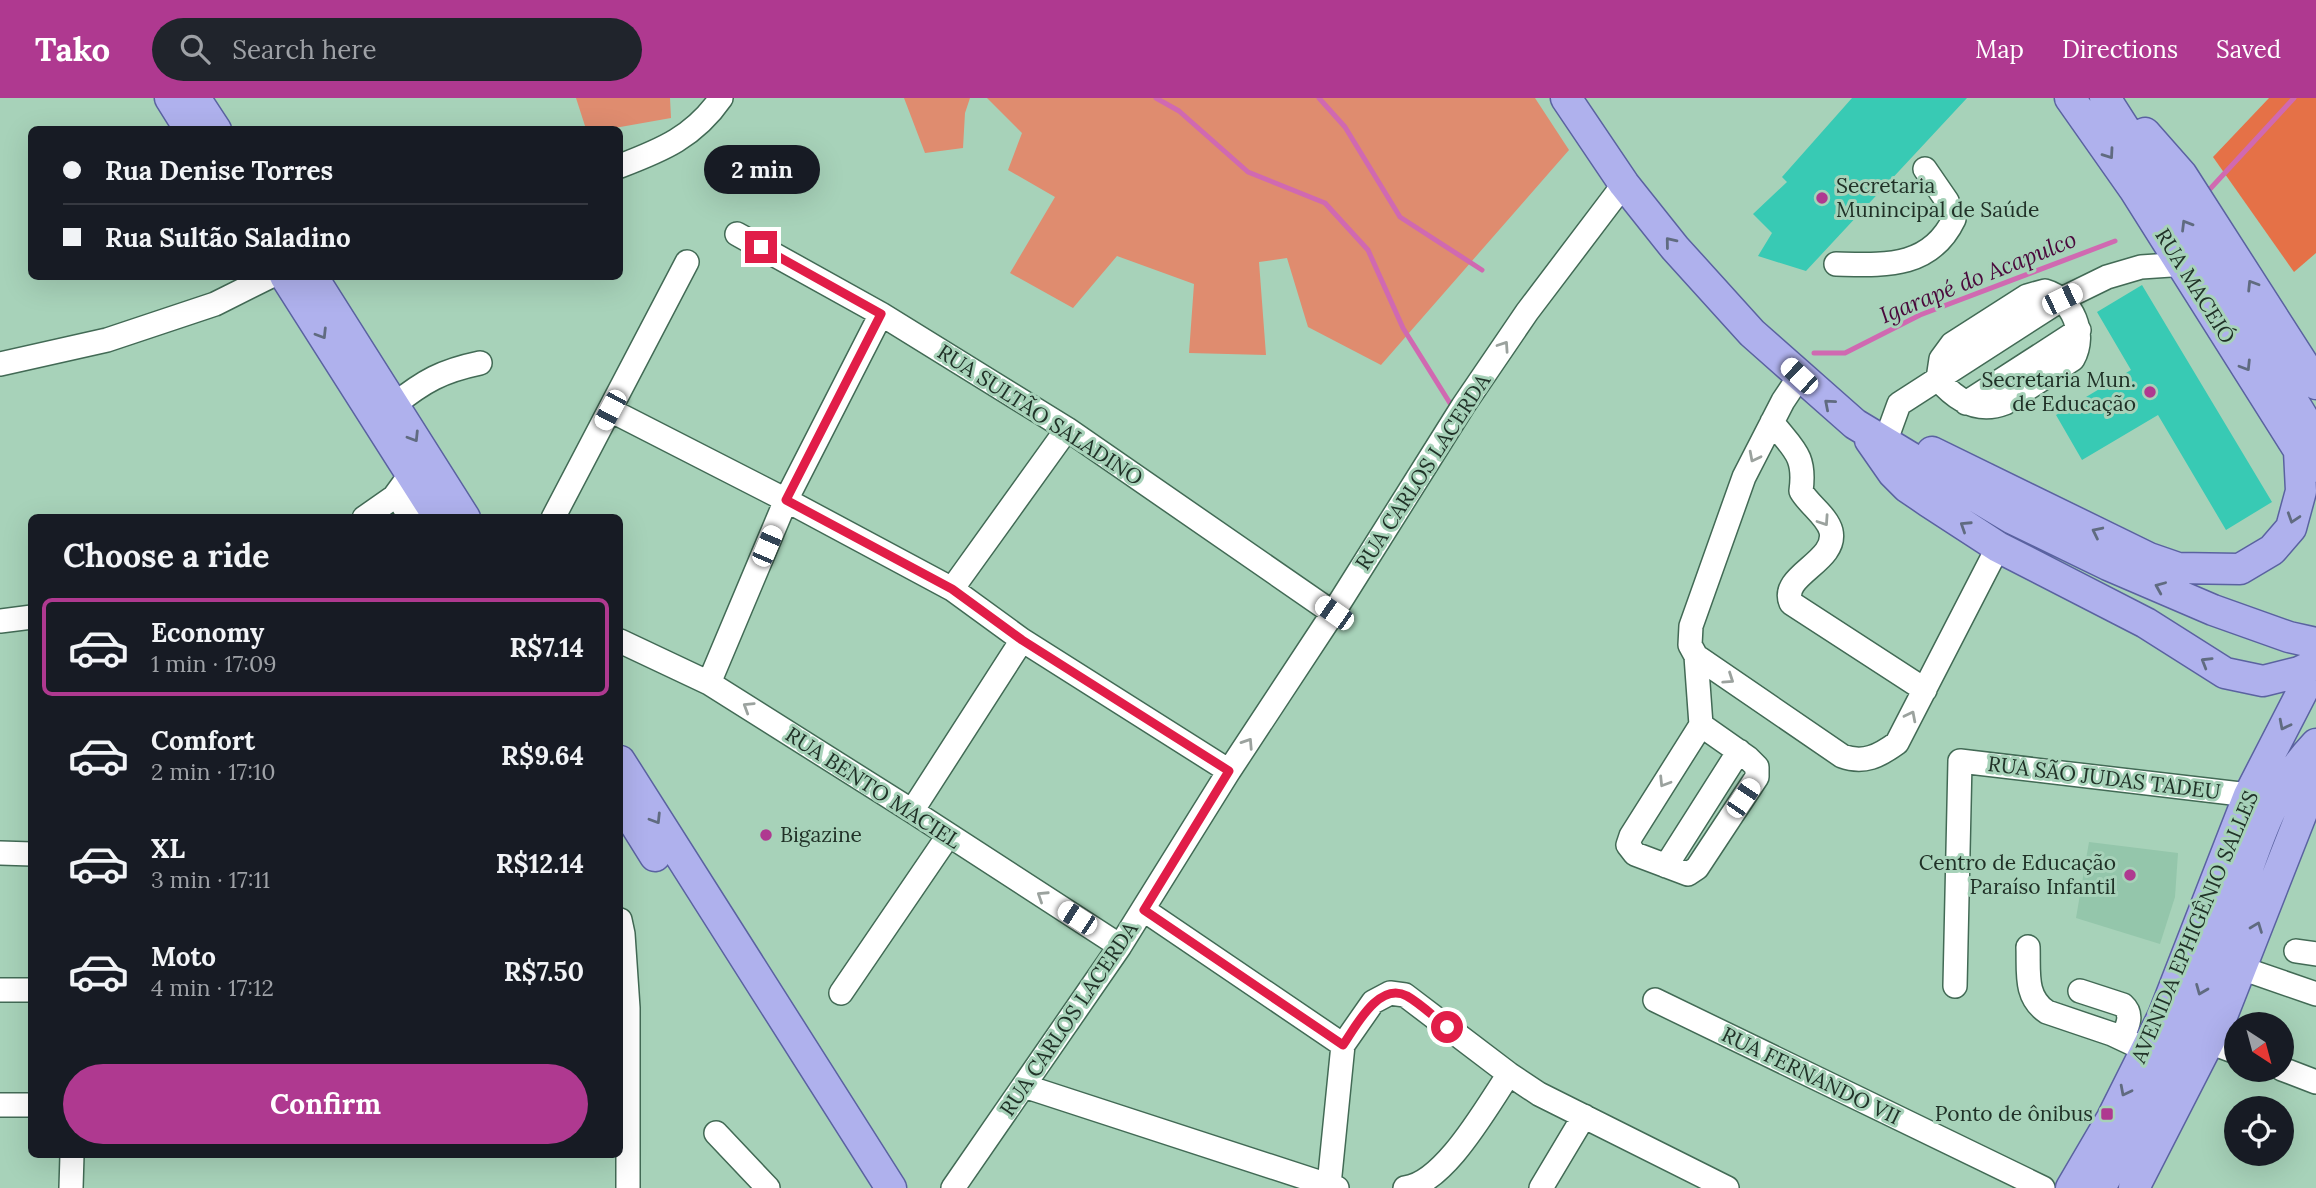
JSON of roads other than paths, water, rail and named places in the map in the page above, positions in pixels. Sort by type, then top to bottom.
[{"type":"main road","points":[[170,98],[188,126]]},
{"type":"main road","points":[[195,98],[213,126]]},
{"type":"main road","points":[[1566,98],[1624,184],[1675,248],[1752,333],[1837,410],[2011,518],[2108,565],[2213,610],[2289,637],[2316,643]]},
{"type":"main road","name":"RUA MACEIÓ","points":[[2070,98],[2308,445]]},
{"type":"main road","points":[[2108,98],[2153,141],[2182,175],[2316,384]]},
{"type":"main road","name":"RUA MACEIÓ","points":[[2108,98],[2234,305],[2308,445],[2316,477]]},
{"type":"main road","points":[[288,280],[410,475],[421,513]]},
{"type":"main road","points":[[317,280],[462,514]]},
{"type":"main road","points":[[1876,434],[1942,456],[2149,558],[2178,568],[2209,570],[2240,569],[2272,550],[2291,528],[2301,491],[2308,445]]},
{"type":"main road","points":[[1876,434],[1893,473],[1907,487],[1998,547],[2146,623],[2225,673],[2263,681],[2299,673],[2316,664]]},
{"type":"main road","name":"AVENIDA EPHIGÊNIO SALLES","points":[[2071,1188],[2112,1118],[2134,1044],[2163,1016],[2249,795],[2316,664]]},
{"type":"main road","points":[[2100,1188],[2151,1096],[2193,1010],[2232,915],[2263,825],[2280,789],[2316,744]]},
{"type":"main road","points":[[623,767],[687,887],[868,1188]]},
{"type":"main road","points":[[2134,1188],[2209,1042],[2316,777]]},
{"type":"main road","points":[[623,804],[687,887],[891,1188]]},
{"type":"street","points":[[623,165],[673,143],[708,116],[721,98]]},
{"type":"street","points":[[1836,264],[1879,265],[1915,259],[1931,249],[1947,233],[1954,219],[1947,201],[1925,169]]},
{"type":"street","name":"RUA CARLOS LACERDA","points":[[953,1188],[1121,946],[1229,771],[1334,613],[1485,375],[1527,313],[1624,184]]},
{"type":"street","name":"RUA SULTÃO SALADINO","points":[[737,234],[881,314],[1067,429],[1334,613]]},
{"type":"street","points":[[1876,434],[1899,404],[2062,299],[2106,277],[2141,267],[2171,265],[2180,261]]},
{"type":"street","points":[[555,514],[687,262]]},
{"type":"street","points":[[0,364],[119,336],[215,304],[263,280]]},
{"type":"street","points":[[1938,379],[1966,403],[2079,330],[2062,299]]},
{"type":"street","points":[[709,683],[786,500],[881,314]]},
{"type":"street","points":[[394,405],[414,389],[448,370],[480,363]]},
{"type":"street","points":[[1701,725],[1739,751],[1666,866],[1635,854],[1628,845],[1631,836],[1701,725],[1696,656],[1690,645],[1691,626],[1744,477],[1799,376]]},
{"type":"street","points":[[610,410],[952,589],[1022,640],[1229,771]]},
{"type":"street","points":[[1772,422],[1801,459],[1804,471],[1801,491],[1830,528],[1832,540],[1828,549],[1789,588],[1788,597],[1791,603],[1925,690]]},
{"type":"street","points":[[952,589],[1067,429]]},
{"type":"street","points":[[370,514],[394,497],[410,475]]},
{"type":"street","points":[[1696,656],[1842,756],[1856,761],[1878,756],[1898,743],[1998,547]]},
{"type":"street","points":[[0,621],[28,618]]},
{"type":"street","points":[[912,811],[1022,640]]},
{"type":"street","name":"RUA BENTO MACIEL","points":[[623,643],[709,683],[1121,946]]},
{"type":"street","name":"RUA SÃO JUDAS TADEU","points":[[1955,986],[1960,761],[2249,795]]},
{"type":"street","points":[[841,993],[948,836]]},
{"type":"street","points":[[0,853],[28,854]]},
{"type":"street","points":[[1144,910],[1343,1045]]},
{"type":"street","points":[[623,934],[624,1122],[628,1188]]},
{"type":"street","points":[[2028,947],[2029,988],[2039,1007],[2134,1044]]},
{"type":"street","points":[[2241,968],[2316,994]]},
{"type":"street","points":[[0,990],[28,990]]},
{"type":"street","points":[[2080,991],[2123,1005],[2129,1016],[2128,1024],[2134,1044]]},
{"type":"street","points":[[1024,1086],[1333,1187],[1343,1045],[1373,1002],[1391,993],[1405,995],[1539,1094],[1727,1188]]},
{"type":"street","name":"RUA FERNANDO VII","points":[[1655,1000],[2043,1188]]},
{"type":"street","points":[[2209,1042],[2224,1048]]},
{"type":"street","points":[[1405,1188],[1434,1175],[1452,1156],[1509,1074]]},
{"type":"street","points":[[2294,1074],[2316,1082]]},
{"type":"street","points":[[0,1105],[28,1105]]},
{"type":"street","points":[[1541,1188],[1584,1116]]},
{"type":"street","points":[[716,1133],[768,1188]]},
{"type":"street","points":[[71,1188],[72,1158]]},
{"type":"waterway","name":"Igarapé do Acapulco","points":[[1156,98],[1179,111],[1248,172],[1325,203],[1368,250],[1403,328],[1453,408]]},
{"type":"waterway","points":[[1319,98],[1345,127],[1400,217],[1482,270]]},
{"type":"waterway","name":"Igarapé do Acapulco","points":[[2210,189],[2294,98]]},
{"type":"waterway","name":"Igarapé do Acapulco","points":[[1814,353],[1845,353],[1920,315],[2115,241]]},
{"type":"place","name":"Secretaria Munincipal de Saúde","points":[[1822,198]]},
{"type":"place","name":"Secretaria Mun. de Educação","points":[[2150,392]]},
{"type":"place","name":"Bigazine","points":[[766,835]]},
{"type":"place","name":"Centro de Educação Paraíso Infantil","points":[[2130,875]]},
{"type":"place","name":"Ponto de ônibus","points":[[2107,1114]]}]
